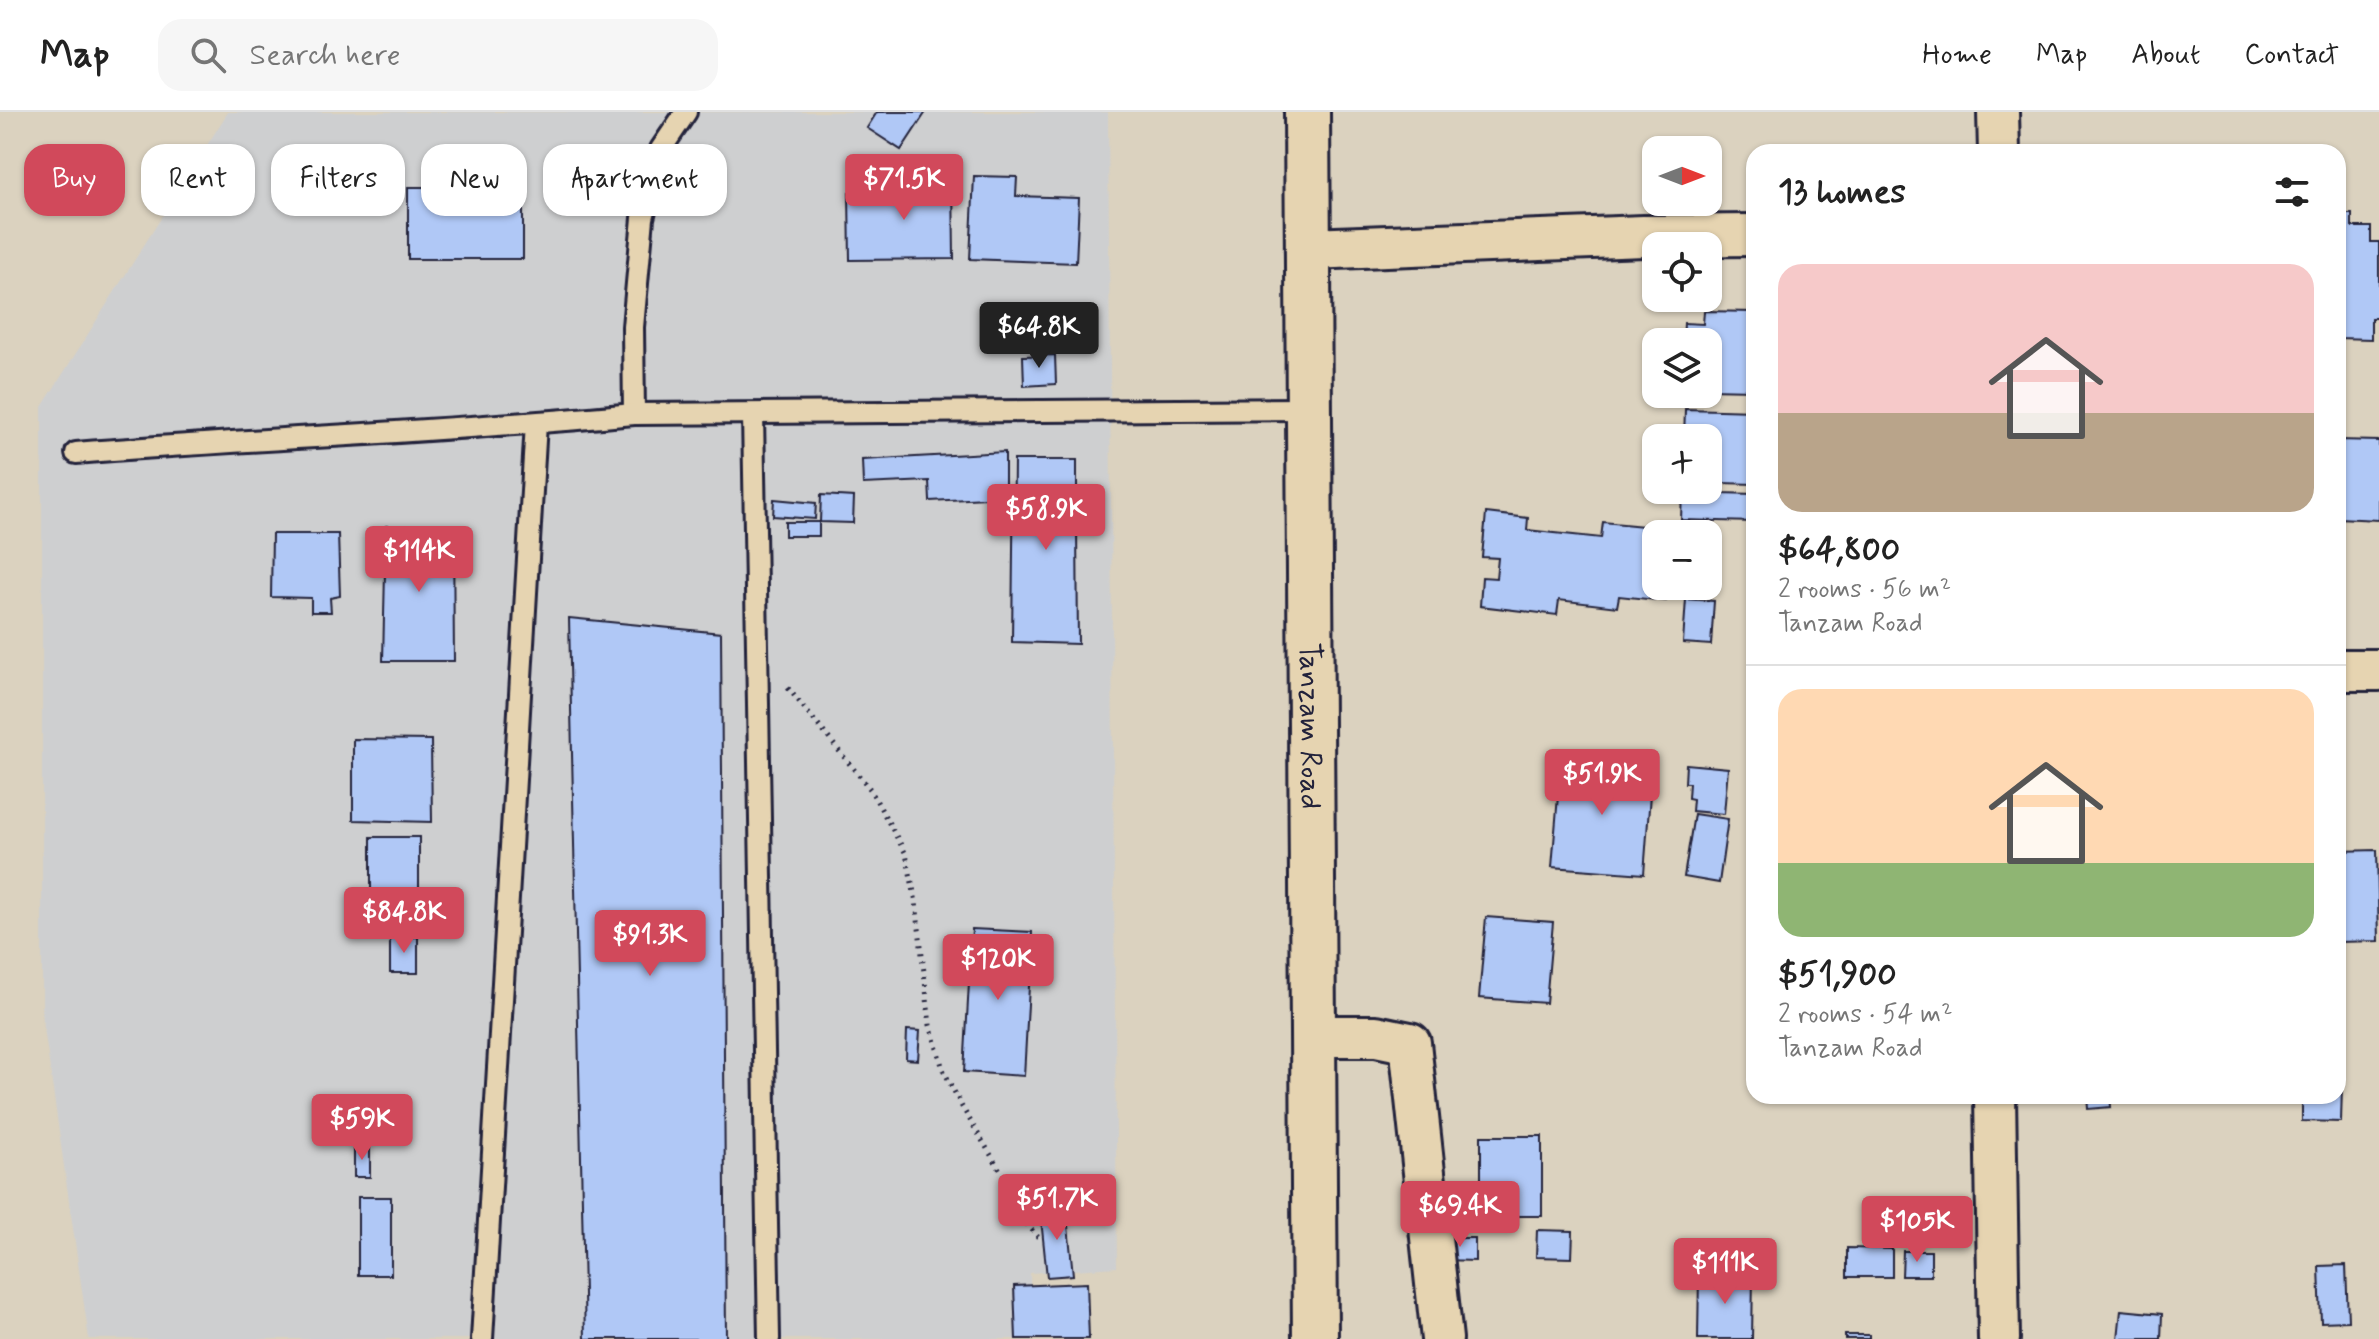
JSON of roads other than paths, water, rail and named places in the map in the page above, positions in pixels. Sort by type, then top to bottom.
[{"type":"highway","name":"Tanzam Road","points":[[1307,112],[1315,1339]]},
{"type":"street","points":[[1998,112],[1999,144]]},
{"type":"street","points":[[1310,249],[1746,235]]},
{"type":"street","points":[[2346,670],[2379,670]]},
{"type":"street","points":[[1314,1036],[1376,1036],[1410,1043],[1442,1339]]},
{"type":"street","points":[[1995,1104],[1999,1339]]},
{"type":"lane","points":[[634,414],[633,327],[643,218],[661,149],[686,112]]},
{"type":"lane","points":[[76,453],[634,414],[1310,409]]},
{"type":"lane","points":[[753,415],[769,1339]]},
{"type":"lane","points":[[482,1339],[536,423]]}]
